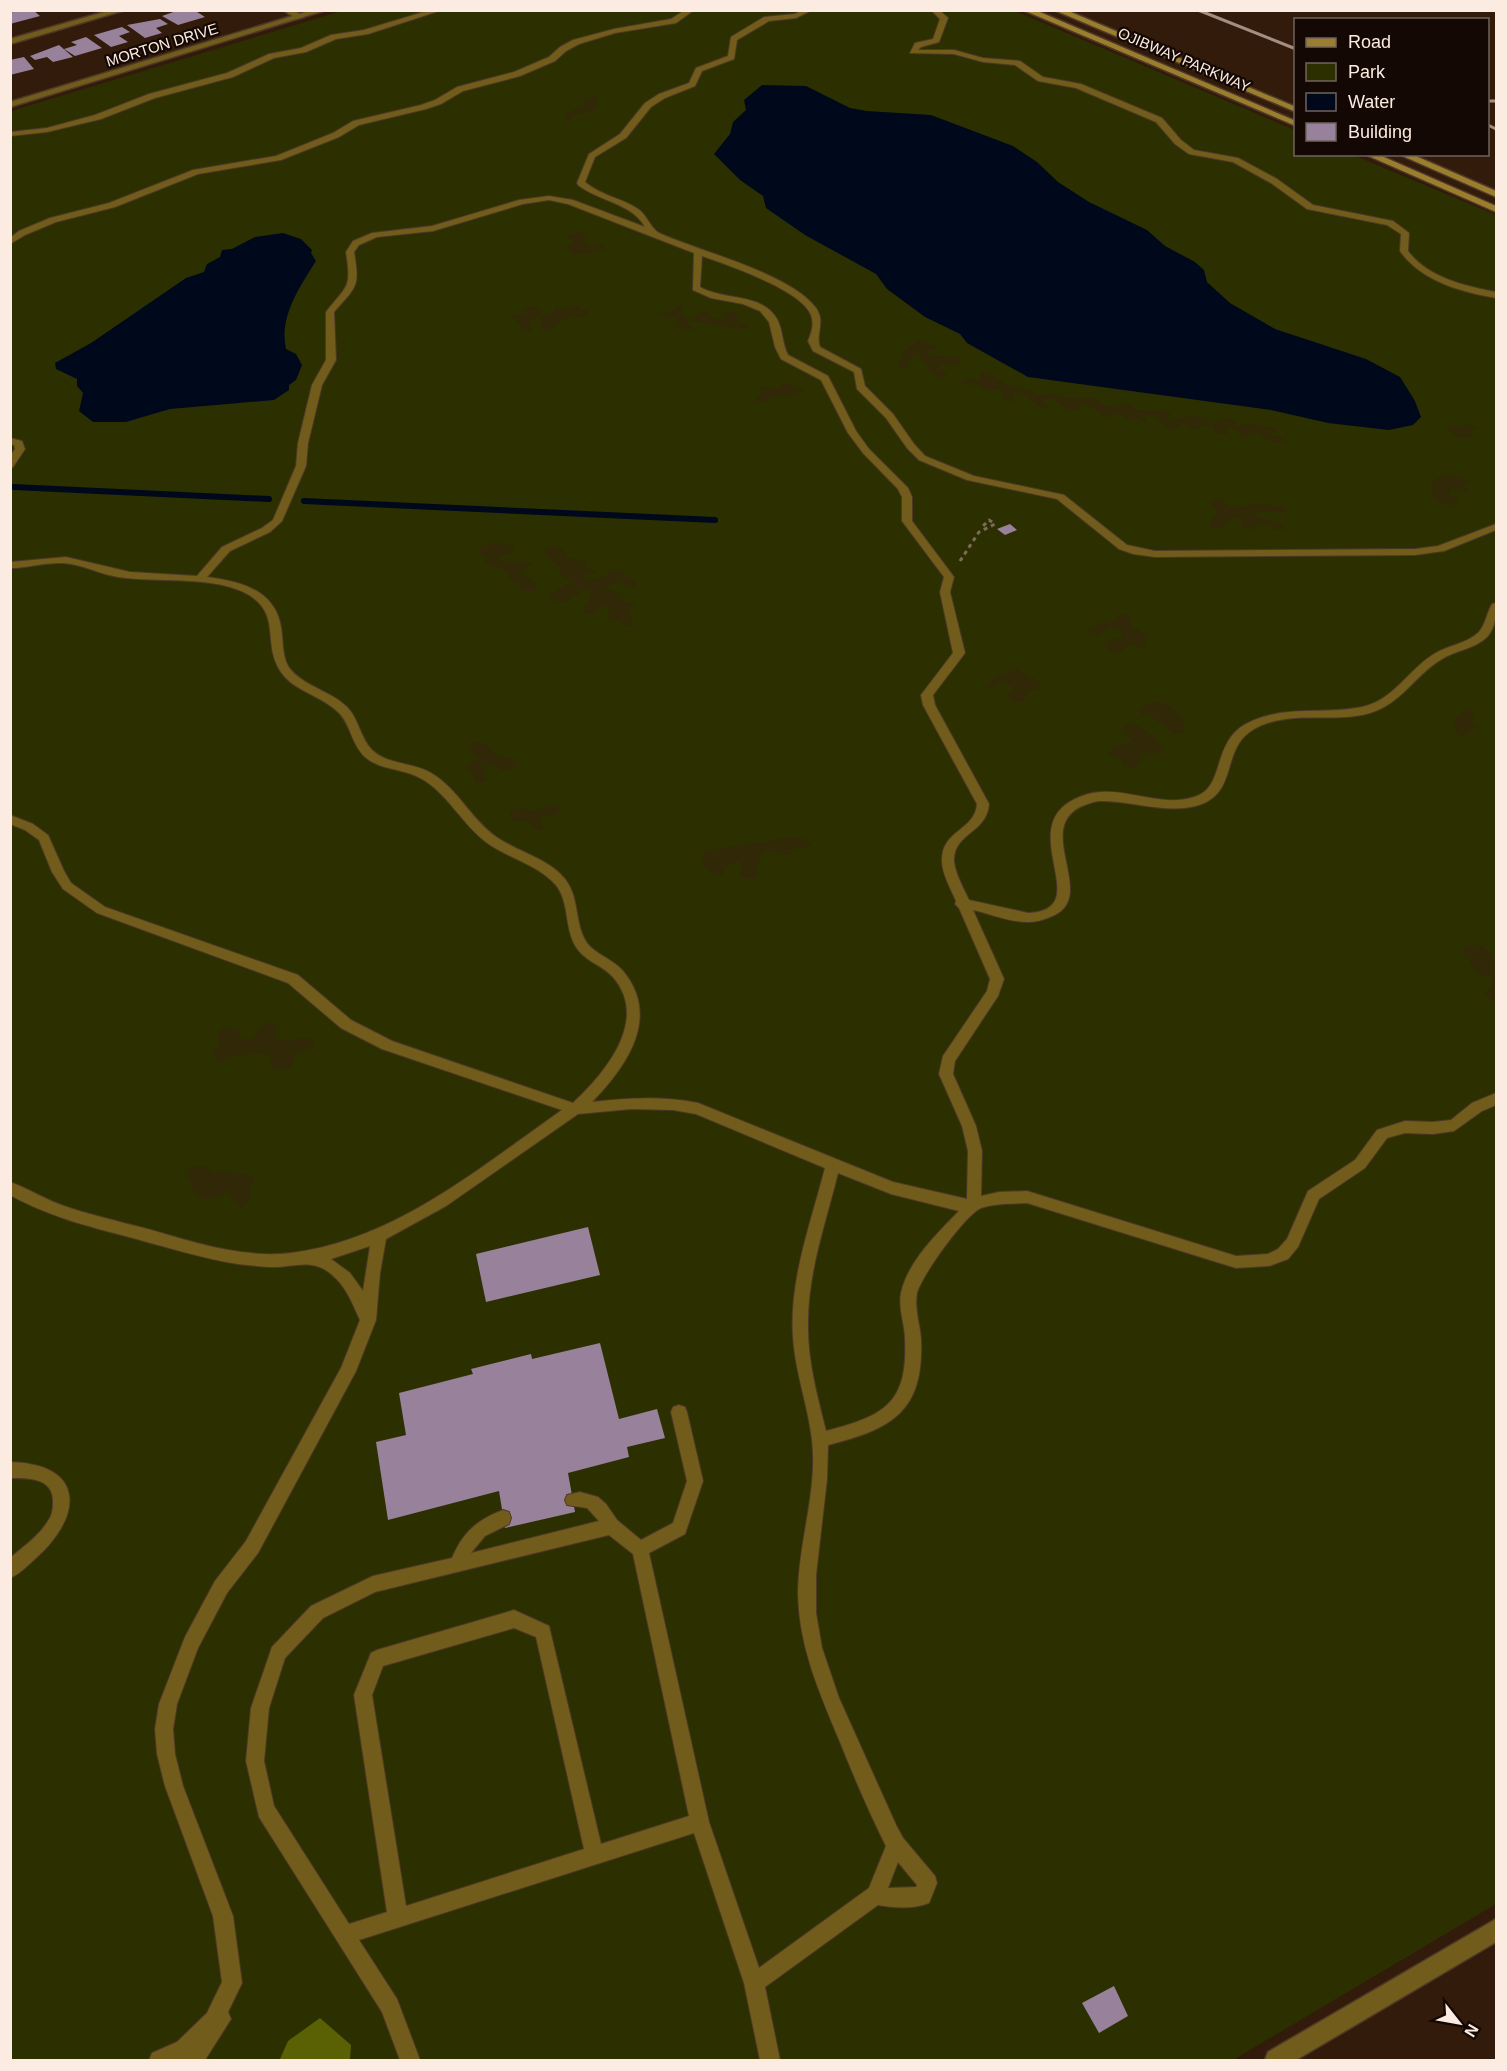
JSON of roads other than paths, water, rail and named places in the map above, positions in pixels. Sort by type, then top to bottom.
[{"type":"main road","name":"OJIBWAY PARKWAY","points":[[1027,10],[1294,123]]},
{"type":"main road","name":"OJIBWAY PARKWAY","points":[[1058,10],[1294,109]]},
{"type":"main road","points":[[1373,156],[1497,209]]},
{"type":"main road","points":[[1407,156],[1497,194]]},
{"type":"street","points":[[10,42],[121,10]]},
{"type":"street","points":[[287,10],[300,17]]},
{"type":"street","name":"MORTON DRIVE","points":[[10,105],[322,10]]},
{"type":"street","points":[[1276,2061],[1497,1930]]},
{"type":"lane","points":[[10,134],[47,130],[98,117],[152,96],[230,75],[272,56],[303,50],[334,37],[366,32],[439,10]]},
{"type":"lane","points":[[10,242],[30,229],[53,220],[112,205],[196,172],[278,158],[336,135],[356,123],[423,107],[438,102],[460,89],[517,74],[552,59],[576,42],[614,31],[673,21],[691,10]]},
{"type":"lane","points":[[648,230],[643,214],[635,208],[589,190],[581,183],[592,156],[623,136],[636,117],[654,100],[692,84],[699,70],[731,57],[734,39],[768,19],[796,16],[809,10]]},
{"type":"lane","points":[[855,10],[866,10]]},
{"type":"lane","points":[[934,10],[944,18],[938,37],[936,40],[918,45],[913,51],[954,52],[983,60],[1011,61],[1041,79],[1078,86],[1127,106],[1159,120],[1178,142],[1192,152],[1235,160],[1274,181],[1310,207],[1354,214],[1399,228],[1405,233],[1404,251],[1414,262],[1452,284],[1497,295]]},
{"type":"lane","points":[[199,580],[226,549],[266,530],[277,521],[301,466],[303,442],[318,382],[331,360],[330,312],[351,289],[356,278],[350,252],[356,243],[375,235],[433,228],[522,202],[549,198],[570,202],[648,230],[698,252],[743,268],[794,294],[812,307],[818,326],[813,345],[821,353],[858,371],[860,387],[890,416],[910,446],[922,458],[971,478],[1060,497],[1133,551],[1155,554],[1222,552],[1344,555],[1415,552],[1440,549],[1497,527]]},
{"type":"lane","points":[[698,252],[696,288],[706,294],[747,301],[766,311],[776,324],[780,351],[784,357],[825,378],[851,431],[866,451],[903,488],[907,497],[907,521],[949,577],[945,592],[959,653],[927,695],[929,705],[983,804],[984,814],[978,822],[952,842],[948,861],[961,904],[997,979],[993,992],[948,1060],[946,1074],[969,1126],[973,1143],[975,1176],[970,1203],[916,1274],[909,1293],[914,1360],[912,1378],[902,1404],[880,1422],[820,1440]]},
{"type":"lane","points":[[10,441],[19,443],[20,449],[10,465]]},
{"type":"lane","points":[[10,565],[72,561],[113,573],[199,580],[251,592],[267,604],[276,618],[280,662],[287,673],[340,707],[353,722],[367,752],[385,763],[430,778],[484,835],[538,866],[561,884],[567,896],[571,924],[581,945],[616,972],[625,982],[633,1016],[631,1032],[615,1068],[599,1089],[575,1109],[424,1212],[379,1235],[337,1249],[289,1260]]},
{"type":"lane","points":[[961,904],[1028,917],[1048,913],[1059,905],[1067,885],[1054,845],[1054,831],[1067,808],[1095,797],[1170,803],[1187,803],[1206,798],[1218,789],[1229,744],[1249,726],[1286,715],[1354,712],[1376,707],[1436,657],[1482,635],[1497,606]]},
{"type":"lane","points":[[10,819],[29,827],[44,837],[58,872],[67,886],[101,910],[293,979],[346,1024],[387,1045],[575,1109],[630,1103],[673,1104],[698,1109],[891,1188],[970,1203],[999,1198],[1027,1197],[1236,1262],[1269,1260],[1283,1254],[1293,1243],[1313,1195],[1360,1164],[1382,1134],[1405,1127],[1433,1128],[1454,1125],[1477,1107],[1497,1099]]},
{"type":"lane","points":[[832,1165],[806,1278],[800,1324],[803,1367],[820,1440],[822,1469],[807,1593],[809,1629],[817,1666],[864,1781],[896,1845],[928,1883],[922,1896],[892,1898],[876,1895]]},
{"type":"lane","points":[[10,1188],[33,1202],[176,1243],[251,1258],[289,1260],[310,1258],[328,1263],[345,1277],[360,1296],[368,1320]]},
{"type":"lane","points":[[194,2061],[207,2043],[234,1990],[234,1973],[223,1916],[174,1786],[166,1754],[164,1728],[168,1704],[190,1643],[220,1587],[252,1547],[348,1371],[368,1320],[379,1235]]},
{"type":"lane","points":[[640,1549],[679,1528],[695,1480],[679,1412]]},
{"type":"lane","points":[[10,1470],[46,1474],[59,1484],[63,1494],[60,1515],[51,1531],[10,1570]]},
{"type":"lane","points":[[573,1500],[584,1498],[601,1507],[610,1526],[640,1549],[700,1822],[754,1983],[770,2061]]},
{"type":"lane","points":[[458,1565],[468,1541],[487,1524],[503,1518]]},
{"type":"lane","points":[[410,2061],[390,2006],[347,1934],[266,1810],[255,1761],[260,1708],[278,1653],[317,1612],[373,1584],[610,1526]]},
{"type":"lane","points":[[398,1918],[363,1695],[377,1659],[514,1619],[543,1632],[595,1857]]},
{"type":"lane","points":[[347,1934],[700,1822]]},
{"type":"lane","points":[[754,1983],[876,1895],[896,1845]]},
{"type":"lane","points":[[159,2061],[184,2049],[214,2020],[232,1983],[223,1916]]},
{"type":"water","points":[[762,85],[806,86],[850,108],[931,115],[1013,146],[1037,162],[1058,182],[1089,202],[1147,230],[1165,246],[1195,262],[1204,270],[1207,282],[1230,303],[1275,329],[1366,359],[1400,377],[1415,401],[1421,417],[1413,425],[1389,430],[1328,423],[1271,410],[1028,377],[967,343],[960,334],[925,317],[887,289],[876,274],[805,235],[766,208],[763,196],[740,180],[714,154],[730,134],[733,122],[746,110],[744,100]]},
{"type":"water","points":[[283,233],[301,239],[312,250],[311,253],[316,261],[292,303],[285,326],[286,349],[296,354],[302,365],[296,380],[289,385],[289,390],[274,400],[170,409],[126,422],[93,422],[79,411],[83,393],[77,386],[77,379],[56,369],[55,363],[91,343],[186,278],[204,272],[207,264],[220,257],[222,250],[232,249],[255,237]]},
{"type":"waterway","points":[[14,487],[269,499]]},
{"type":"waterway","points":[[304,501],[715,520]]},
{"type":"railway","points":[[1198,10],[1294,48]]},
{"type":"railway","points":[[1489,101],[1496,101]]},
{"type":"railway","points":[[1489,126],[1496,129]]}]
